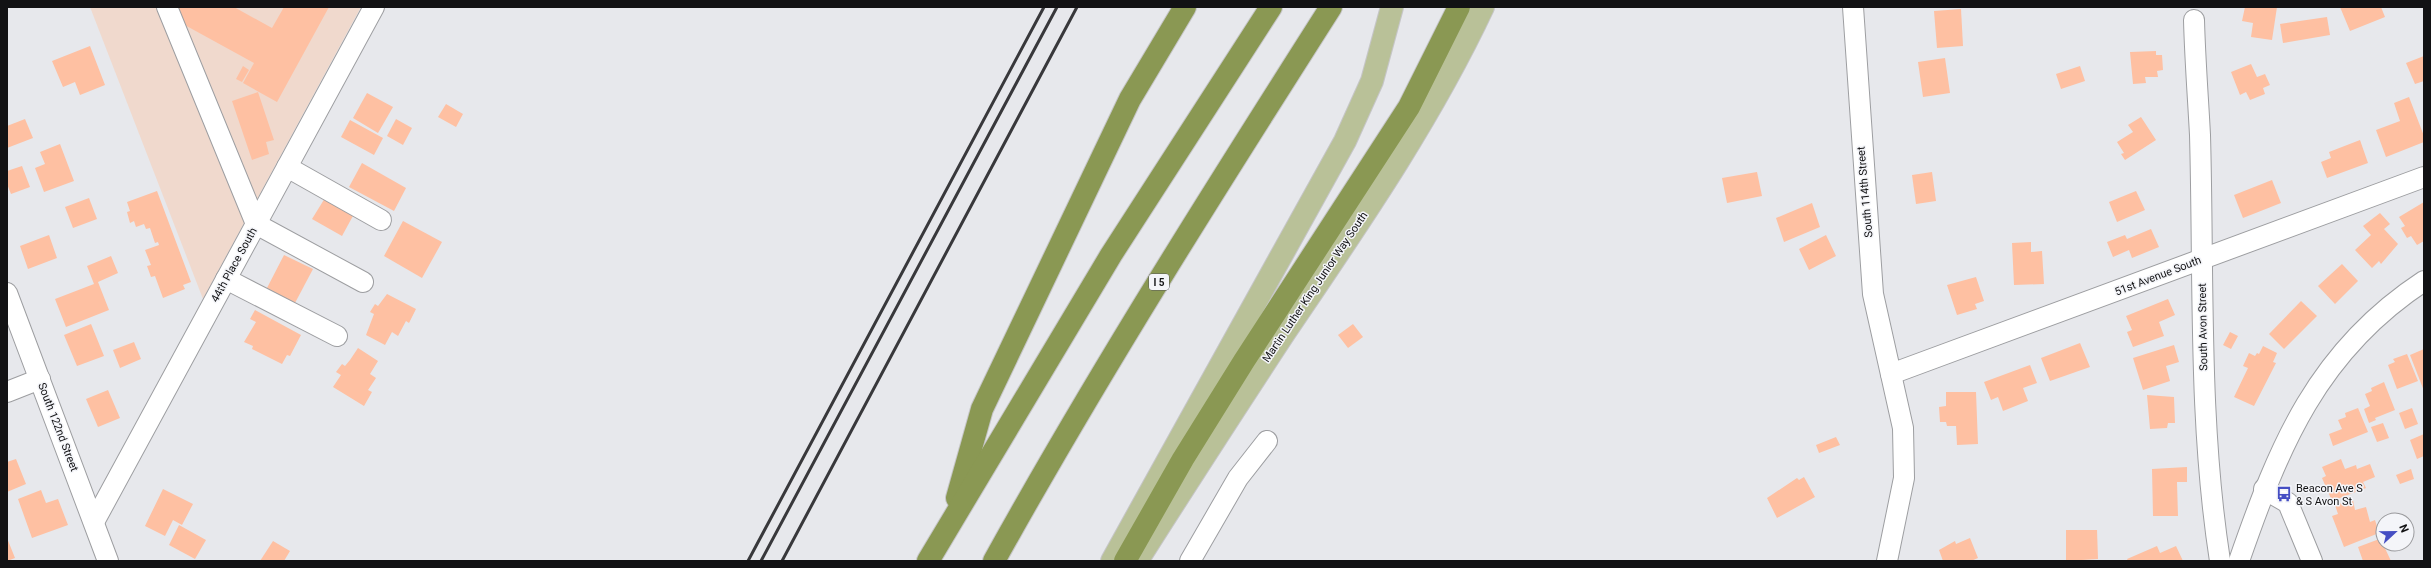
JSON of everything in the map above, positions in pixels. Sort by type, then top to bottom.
[{"type":"highway","points":[[949,526],[982,409],[1130,99],[1185,7]]},
{"type":"highway","points":[[928,561],[1111,255],[1271,7]]},
{"type":"highway","name":"I 5","points":[[994,561],[1039,480],[1214,191],[1331,7]]},
{"type":"highway","points":[[1125,561],[1183,460],[1244,361],[1409,107],[1459,7]]},
{"type":"main road","name":"Martin Luther King Junior Way South","points":[[1137,561],[1231,413],[1361,218],[1424,118],[1469,37],[1483,7]]},
{"type":"main road","points":[[1112,561],[1345,141],[1372,82],[1392,9]]},
{"type":"street","points":[[167,7],[256,224],[363,282]]},
{"type":"street","name":"44th Place South","points":[[94,522],[374,7]]},
{"type":"street","name":"South 114th Street","points":[[1852,7],[1874,294],[1877,317],[1892,374],[1903,428],[1904,478],[1882,559]]},
{"type":"street","name":"South Avon Street","points":[[2194,20],[2200,135],[2201,259],[2205,406],[2214,520],[2220,561]]},
{"type":"street","points":[[287,167],[381,220]]},
{"type":"street","name":"51st Avenue South","points":[[1892,374],[2424,177]]},
{"type":"street","points":[[226,279],[337,336]]},
{"type":"street","points":[[2239,561],[2264,490],[2279,455],[2313,390],[2347,348],[2381,315],[2424,282]]},
{"type":"street","name":"South 122nd Street","points":[[7,293],[108,561]]},
{"type":"street","points":[[7,392],[40,379]]},
{"type":"street","points":[[1190,561],[1238,478],[1267,441]]},
{"type":"street","points":[[2264,490],[2282,497],[2288,503],[2312,561]]},
{"type":"shaded area","points":[[90,7],[361,7],[203,299]]},
{"type":"building","points":[[178,7],[234,7],[272,28],[284,7],[329,7],[277,102],[243,83],[254,63],[172,18]]},
{"type":"building","points":[[2245,7],[2277,7],[2272,40],[2251,37],[2253,23],[2242,21]]},
{"type":"building","points":[[2340,7],[2381,7],[2385,17],[2350,31]]},
{"type":"building","points":[[1961,9],[1963,46],[1937,48],[1934,11]]},
{"type":"building","points":[[2327,17],[2330,35],[2283,43],[2280,24]]},
{"type":"building","points":[[90,46],[105,85],[80,95],[75,82],[63,87],[52,61]]},
{"type":"building","points":[[2156,51],[2156,55],[2162,55],[2163,70],[2157,71],[2158,77],[2145,77],[2146,83],[2133,84],[2130,52]]},
{"type":"building","points":[[2424,56],[2424,81],[2415,84],[2406,63]]},
{"type":"building","points":[[1945,58],[1950,93],[1923,97],[1918,62]]},
{"type":"building","points":[[2251,64],[2257,77],[2265,74],[2270,85],[2263,88],[2265,94],[2250,100],[2246,92],[2240,95],[2231,72]]},
{"type":"building","points":[[243,66],[249,70],[242,82],[236,79]]},
{"type":"building","points":[[2080,66],[2085,81],[2061,89],[2056,74]]},
{"type":"building","points":[[258,92],[274,140],[266,142],[269,154],[252,160],[232,101]]},
{"type":"building","points":[[367,93],[393,107],[378,133],[353,118]]},
{"type":"building","points":[[2409,97],[2424,136],[2424,142],[2386,157],[2376,130],[2400,121],[2394,103]]},
{"type":"building","points":[[446,104],[463,114],[456,127],[438,117]]},
{"type":"building","points":[[2141,117],[2156,140],[2125,160],[2121,154],[2124,153],[2117,142],[2133,132],[2128,125]]},
{"type":"building","points":[[25,119],[33,138],[7,148],[7,126]]},
{"type":"building","points":[[396,119],[412,128],[403,145],[387,136]]},
{"type":"building","points":[[350,120],[383,138],[374,155],[341,137]]},
{"type":"building","points":[[2360,140],[2368,163],[2327,178],[2321,162],[2331,158],[2329,152]]},
{"type":"building","points":[[60,144],[74,181],[44,192],[35,168],[45,164],[40,152]]},
{"type":"building","points":[[362,163],[406,188],[394,211],[349,187]]},
{"type":"building","points":[[22,166],[30,187],[11,194],[7,184],[7,171]]},
{"type":"building","points":[[1757,172],[1762,196],[1727,203],[1722,178]]},
{"type":"building","points":[[1932,172],[1936,201],[1916,204],[1912,175]]},
{"type":"building","points":[[2272,180],[2281,203],[2243,218],[2234,195]]},
{"type":"building","points":[[157,191],[191,282],[183,285],[185,289],[163,298],[155,276],[151,277],[147,266],[151,265],[145,250],[159,245],[158,242],[155,243],[150,228],[146,229],[144,224],[136,227],[134,221],[130,223],[127,212],[130,211],[127,202]]},
{"type":"building","points":[[2136,191],[2145,210],[2117,222],[2109,202]]},
{"type":"building","points":[[89,198],[97,219],[73,228],[65,207]]},
{"type":"building","points":[[325,198],[354,214],[342,236],[312,219]]},
{"type":"building","points":[[2424,202],[2424,241],[2417,245],[2411,236],[2407,238],[2401,228],[2405,226],[2399,217]]},
{"type":"building","points":[[1812,203],[1820,227],[1784,242],[1776,218]]},
{"type":"building","points":[[2380,213],[2390,224],[2384,229],[2398,244],[2381,264],[2379,261],[2372,268],[2355,250],[2371,235],[2363,226]]},
{"type":"building","points":[[403,221],[442,242],[422,278],[384,256]]},
{"type":"building","points":[[2151,229],[2159,247],[2132,258],[2129,250],[2113,257],[2107,242],[2125,235],[2127,239]]},
{"type":"building","points":[[49,235],[57,258],[28,269],[20,246]]},
{"type":"building","points":[[1826,235],[1836,256],[1809,270],[1799,249]]},
{"type":"building","points":[[2031,242],[2031,252],[2042,251],[2044,284],[2014,285],[2012,243]]},
{"type":"building","points":[[284,255],[313,269],[295,303],[267,288]]},
{"type":"building","points":[[111,256],[118,273],[98,282],[109,310],[66,327],[55,299],[94,284],[87,266]]},
{"type":"building","points":[[2342,264],[2358,281],[2335,304],[2318,286]]},
{"type":"building","points":[[1976,277],[1984,301],[1975,304],[1977,309],[1957,315],[1947,285]]},
{"type":"building","points":[[387,294],[416,309],[409,323],[406,321],[398,336],[392,332],[385,345],[366,335],[374,314],[370,312],[375,304],[378,306]]},
{"type":"building","points":[[2168,299],[2175,315],[2159,322],[2164,336],[2133,347],[2127,332],[2132,330],[2126,316]]},
{"type":"building","points":[[2301,301],[2317,316],[2284,349],[2269,334]]},
{"type":"building","points":[[255,310],[301,335],[290,356],[287,355],[282,364],[252,349],[253,346],[244,342],[256,322],[250,319]]},
{"type":"building","points":[[91,324],[104,356],[77,366],[64,335]]},
{"type":"building","points":[[1353,324],[1363,337],[1348,348],[1338,335]]},
{"type":"building","points":[[2230,332],[2238,336],[2231,349],[2223,345]]},
{"type":"building","points":[[134,342],[141,359],[120,368],[113,350]]},
{"type":"building","points":[[2080,343],[2090,367],[2050,381],[2041,358]]},
{"type":"building","points":[[2174,345],[2179,362],[2166,366],[2170,381],[2143,390],[2133,358]]},
{"type":"building","points":[[2263,346],[2277,353],[2273,362],[2276,363],[2254,406],[2234,397],[2248,368],[2243,366],[2249,353],[2255,356],[2257,353],[2259,354]]},
{"type":"building","points":[[358,348],[378,361],[370,374],[376,378],[368,390],[372,392],[364,406],[333,387],[341,375],[336,372],[342,364],[345,366]]},
{"type":"building","points":[[2424,349],[2424,391],[2410,355]]},
{"type":"building","points":[[2407,354],[2418,381],[2397,389],[2388,365],[2395,362],[2393,359]]},
{"type":"building","points":[[2030,365],[2037,383],[2023,388],[2028,401],[2003,411],[1998,397],[1991,400],[1984,382]]},
{"type":"building","points":[[2384,382],[2395,410],[2375,418],[2376,420],[2369,423],[2364,409],[2370,406],[2365,394],[2372,391],[2371,388]]},
{"type":"building","points":[[108,390],[120,418],[98,427],[86,399]]},
{"type":"building","points":[[1946,392],[1976,392],[1978,444],[1957,445],[1956,426],[1947,426],[1946,422],[1940,422],[1939,407],[1946,406]]},
{"type":"building","points":[[2147,395],[2174,397],[2175,423],[2168,423],[2167,428],[2150,429]]},
{"type":"building","points":[[2358,408],[2368,432],[2333,446],[2329,434],[2342,429],[2338,420],[2346,417],[2345,413]]},
{"type":"building","points":[[2412,408],[2418,424],[2405,429],[2399,413]]},
{"type":"building","points":[[2383,423],[2389,438],[2377,442],[2371,427]]},
{"type":"building","points":[[2424,434],[2424,456],[2417,459],[2410,440]]},
{"type":"building","points":[[1836,437],[1840,445],[1819,453],[1816,445]]},
{"type":"building","points":[[16,459],[26,484],[7,492],[7,462]]},
{"type":"building","points":[[2341,459],[2345,469],[2356,465],[2357,469],[2370,464],[2375,477],[2363,482],[2366,488],[2332,501],[2322,478],[2326,476],[2322,467]]},
{"type":"building","points":[[2187,467],[2187,482],[2177,482],[2178,516],[2153,516],[2152,469]]},
{"type":"building","points":[[2411,469],[2414,479],[2400,484],[2396,475]]},
{"type":"building","points":[[1804,477],[1815,497],[1777,518],[1767,498],[1797,478],[1799,480]]},
{"type":"building","points":[[163,489],[193,504],[182,525],[173,520],[165,536],[145,526]]},
{"type":"building","points":[[41,490],[46,503],[58,499],[68,525],[32,538],[18,499]]},
{"type":"building","points":[[2353,500],[2355,510],[2366,507],[2370,522],[2375,520],[2375,535],[2344,547],[2332,516],[2338,514],[2335,505]]},
{"type":"building","points":[[179,525],[206,540],[195,559],[169,545]]},
{"type":"building","points":[[2066,530],[2097,530],[2098,559],[2066,561]]},
{"type":"building","points":[[7,538],[15,558],[7,561]]},
{"type":"building","points":[[1970,538],[1978,558],[1971,561],[1943,561],[1939,550],[1955,541],[1956,544]]},
{"type":"building","points":[[273,541],[290,551],[284,561],[260,561]]},
{"type":"building","points":[[2375,541],[2375,552],[2387,552],[2391,561],[2363,561],[2358,547]]},
{"type":"building","points":[[2157,546],[2160,553],[2176,546],[2183,561],[2128,561],[2127,559]]},
{"type":"railway","points":[[748,561],[1044,7]]},
{"type":"railway","points":[[761,561],[1057,7]]},
{"type":"railway","points":[[782,561],[1077,7]]},
{"type":"place","name":"Beacon Ave S & S Avon St","points":[[2284,494]]}]
